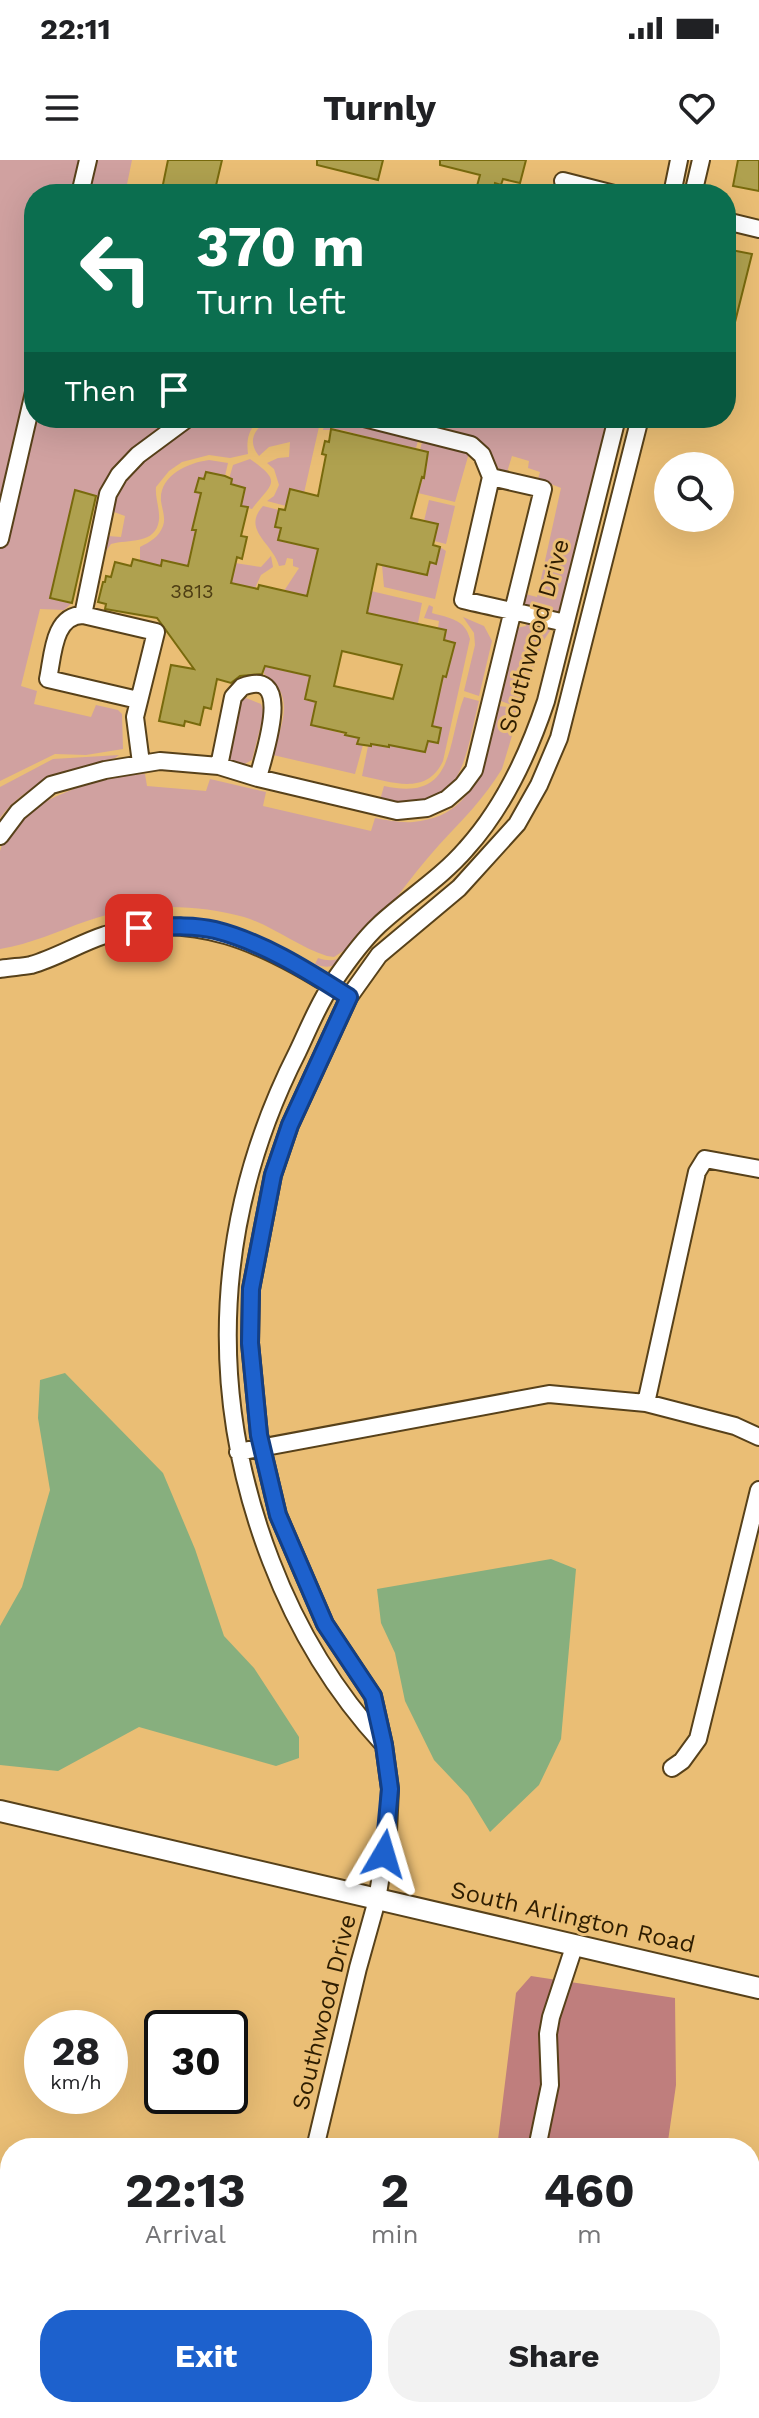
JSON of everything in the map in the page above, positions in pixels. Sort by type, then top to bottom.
[{"type":"main road","name":"South Arlington Road","points":[[0,1811],[759,1988]]},
{"type":"street","points":[[82,184],[88,160]]},
{"type":"street","points":[[674,184],[679,160]]},
{"type":"street","points":[[695,184],[701,160]]},
{"type":"street","points":[[563,181],[575,184]]},
{"type":"street","points":[[736,223],[759,229]]},
{"type":"street","points":[[0,539],[26,428]]},
{"type":"street","points":[[83,615],[108,494],[119,475],[138,455],[174,428]]},
{"type":"street","points":[[404,428],[471,445],[482,455],[491,477],[463,600],[565,623]]},
{"type":"street","name":"Southwood Drive","points":[[384,1745],[353,1712],[319,1661],[289,1606],[254,1518],[238,1452],[228,1383],[226,1315],[238,1219],[263,1128],[279,1088],[331,986],[377,927],[465,851],[497,810],[534,736],[546,701],[614,428]]},
{"type":"street","name":"Southwood Drive","points":[[318,2138],[377,1900],[388,1831],[390,1789],[373,1696],[325,1624],[278,1515],[262,1447],[250,1343],[251,1289],[273,1175],[290,1125],[349,997],[379,955],[459,888],[492,854],[517,824],[539,785],[559,738],[637,428]]},
{"type":"street","points":[[0,836],[18,812],[51,785],[77,776],[141,763],[186,762],[219,766],[397,811],[427,808],[447,799],[474,770],[543,489],[491,477]]},
{"type":"street","points":[[138,700],[48,679],[60,626],[71,616],[83,615],[156,632],[135,723],[141,763]]},
{"type":"street","points":[[219,766],[233,697],[242,687],[260,685],[271,692],[275,705],[258,778]]},
{"type":"street","points":[[0,969],[31,965],[105,935],[139,928],[184,926],[214,930],[249,943],[306,970],[349,997]]},
{"type":"street","points":[[646,1403],[697,1172],[705,1159],[759,1169]]},
{"type":"street","points":[[238,1452],[549,1394],[646,1403],[735,1426],[759,1437]]},
{"type":"street","points":[[672,1768],[682,1761],[698,1739],[759,1490]]},
{"type":"street","points":[[539,2138],[550,2085],[548,2034],[551,2017],[575,1944]]},
{"type":"shaded area","points":[[0,160],[132,160],[127,184],[24,184],[24,428],[163,428],[126,459],[97,496],[76,491],[72,603],[64,610],[40,609],[21,686],[37,691],[34,704],[91,717],[96,705],[118,710],[122,714],[123,749],[86,755],[55,754],[0,781]]},
{"type":"shaded area","points":[[189,428],[253,428],[249,434],[248,454],[230,458],[209,455],[182,462],[169,471],[156,487],[159,520],[153,534],[140,540],[111,544],[104,554],[108,536],[121,537],[125,516],[114,512],[116,498],[113,498],[133,473]]},
{"type":"shaded area","points":[[259,428],[319,428],[304,493],[290,490],[286,506],[267,501],[274,496],[279,485],[274,469],[267,463],[289,457],[290,442],[269,447],[259,456],[253,444]]},
{"type":"shaded area","points":[[380,428],[419,437],[416,448],[388,443],[361,483],[371,438],[342,430],[323,430]]},
{"type":"shaded area","points":[[407,428],[614,428],[561,614],[544,640],[530,676],[502,769],[355,952],[336,965],[327,967],[315,964],[318,958],[333,960],[341,957],[351,946],[334,957],[327,956],[244,917],[185,907],[145,908],[106,915],[34,941],[0,949],[0,851],[9,833],[23,817],[41,805],[83,786],[145,774],[147,786],[206,791],[210,779],[266,792],[263,806],[371,831],[375,818],[413,822],[435,817],[452,809],[465,796],[483,764],[497,706],[509,707],[509,704],[498,700],[516,628],[526,626],[531,609],[522,601],[525,594],[537,597],[561,488],[538,479],[540,472],[528,468],[529,461],[512,456],[507,472],[498,468],[491,457]]},
{"type":"shaded area","points":[[423,438],[453,445],[469,453],[455,502],[418,493],[427,466],[427,452],[420,450]]},
{"type":"shaded area","points":[[250,459],[271,479],[269,488],[252,509],[241,506],[245,488],[231,484],[232,479],[229,479],[233,465]]},
{"type":"shaded area","points":[[209,460],[228,463],[225,476],[206,472],[204,479],[199,479],[196,491],[201,493],[193,529],[196,530],[190,572],[140,561],[140,547],[157,536],[163,526],[161,501],[165,484],[176,472]]},
{"type":"shaded area","points":[[429,500],[455,506],[446,544],[434,541],[438,524],[424,521]]},
{"type":"shaded area","points":[[263,506],[279,510],[275,527],[318,545],[306,600],[282,594],[299,568],[293,566],[293,559],[287,558],[285,565],[279,566],[260,536],[255,522]]},
{"type":"shaded area","points":[[440,547],[446,551],[435,599],[384,587],[382,565],[426,575],[430,562],[436,563]]},
{"type":"shaded area","points":[[271,556],[273,567],[261,575],[255,588],[231,583],[235,563],[261,567]]},
{"type":"shaded area","points":[[371,591],[422,603],[418,623],[362,612]]},
{"type":"shaded area","points":[[429,605],[433,607],[432,613],[460,623],[470,639],[443,761],[436,772],[418,783],[397,783],[362,776],[371,744],[388,747],[390,743],[425,752],[428,741],[438,743],[441,728],[432,726],[443,676],[446,676],[455,643],[443,640],[446,630],[438,628],[439,621],[424,618]]},
{"type":"shaded area","points":[[463,617],[484,626],[492,641],[479,696],[464,691],[475,645],[474,633]]},
{"type":"shaded area","points":[[315,655],[305,699],[316,702],[311,725],[359,738],[358,743],[363,745],[355,774],[273,755],[282,722],[283,701],[264,670],[254,667],[297,673]]},
{"type":"shaded area","points":[[464,697],[479,701],[463,765],[455,780],[444,792],[428,800],[380,800],[384,786],[407,789],[424,786],[436,778],[450,750]]},
{"type":"shaded area","points":[[246,698],[261,704],[264,713],[252,760],[241,766],[227,760],[237,703]]},
{"type":"shaded area","points":[[119,755],[37,785],[0,818],[0,787],[53,759]]},
{"type":"shaded area","points":[[65,1373],[163,1473],[195,1549],[224,1636],[254,1668],[299,1737],[299,1758],[276,1766],[139,1727],[58,1771],[0,1765],[0,1626],[22,1587],[50,1490],[38,1418],[40,1380]]},
{"type":"shaded area","points":[[551,1559],[576,1569],[561,1739],[539,1785],[490,1832],[468,1796],[434,1760],[405,1701],[395,1653],[381,1623],[377,1589]]},
{"type":"shaded area","points":[[531,1976],[675,1998],[676,2085],[668,2138],[498,2138],[516,1993]]},
{"type":"building","points":[[168,160],[222,160],[216,184],[163,184]]},
{"type":"building","points":[[317,160],[383,160],[378,180],[317,165]]},
{"type":"building","points":[[440,160],[526,160],[520,183],[503,179],[501,184],[478,184],[480,175],[440,165]]},
{"type":"building","points":[[738,160],[759,160],[759,191],[733,184]]},
{"type":"building","points":[[736,251],[752,254],[736,318]]},
{"type":"building","points":[[331,429],[428,452],[424,478],[411,518],[438,524],[433,545],[440,547],[436,564],[430,562],[427,575],[377,564],[367,613],[446,630],[444,640],[455,643],[446,677],[443,676],[432,726],[441,728],[438,743],[428,741],[425,752],[389,745],[371,746],[357,744],[359,738],[346,733],[311,725],[316,702],[305,699],[310,676],[265,666],[262,674],[240,676],[231,683],[217,679],[211,709],[204,707],[200,725],[185,721],[184,726],[159,721],[171,665],[194,669],[157,618],[105,609],[106,604],[98,602],[106,576],[111,577],[115,562],[131,566],[133,559],[161,566],[162,560],[188,566],[201,493],[195,492],[199,478],[204,479],[206,472],[225,476],[232,479],[231,484],[245,488],[241,506],[248,507],[241,536],[247,537],[242,559],[237,557],[231,583],[258,589],[259,585],[307,596],[318,549],[278,540],[281,528],[275,527],[279,509],[285,510],[290,489],[318,496],[326,455],[322,454],[325,441],[329,442]],"holes":[[[342,651],[402,665],[393,699],[334,686]]]},
{"type":"building","points":[[75,490],[96,496],[72,603],[50,598]]},
{"type":"route","points":[[139,928],[184,926],[214,930],[306,970],[349,997],[290,1125],[273,1175],[251,1289],[250,1343],[259,1435],[278,1515],[325,1624],[373,1696],[390,1789],[384,1854]]}]
